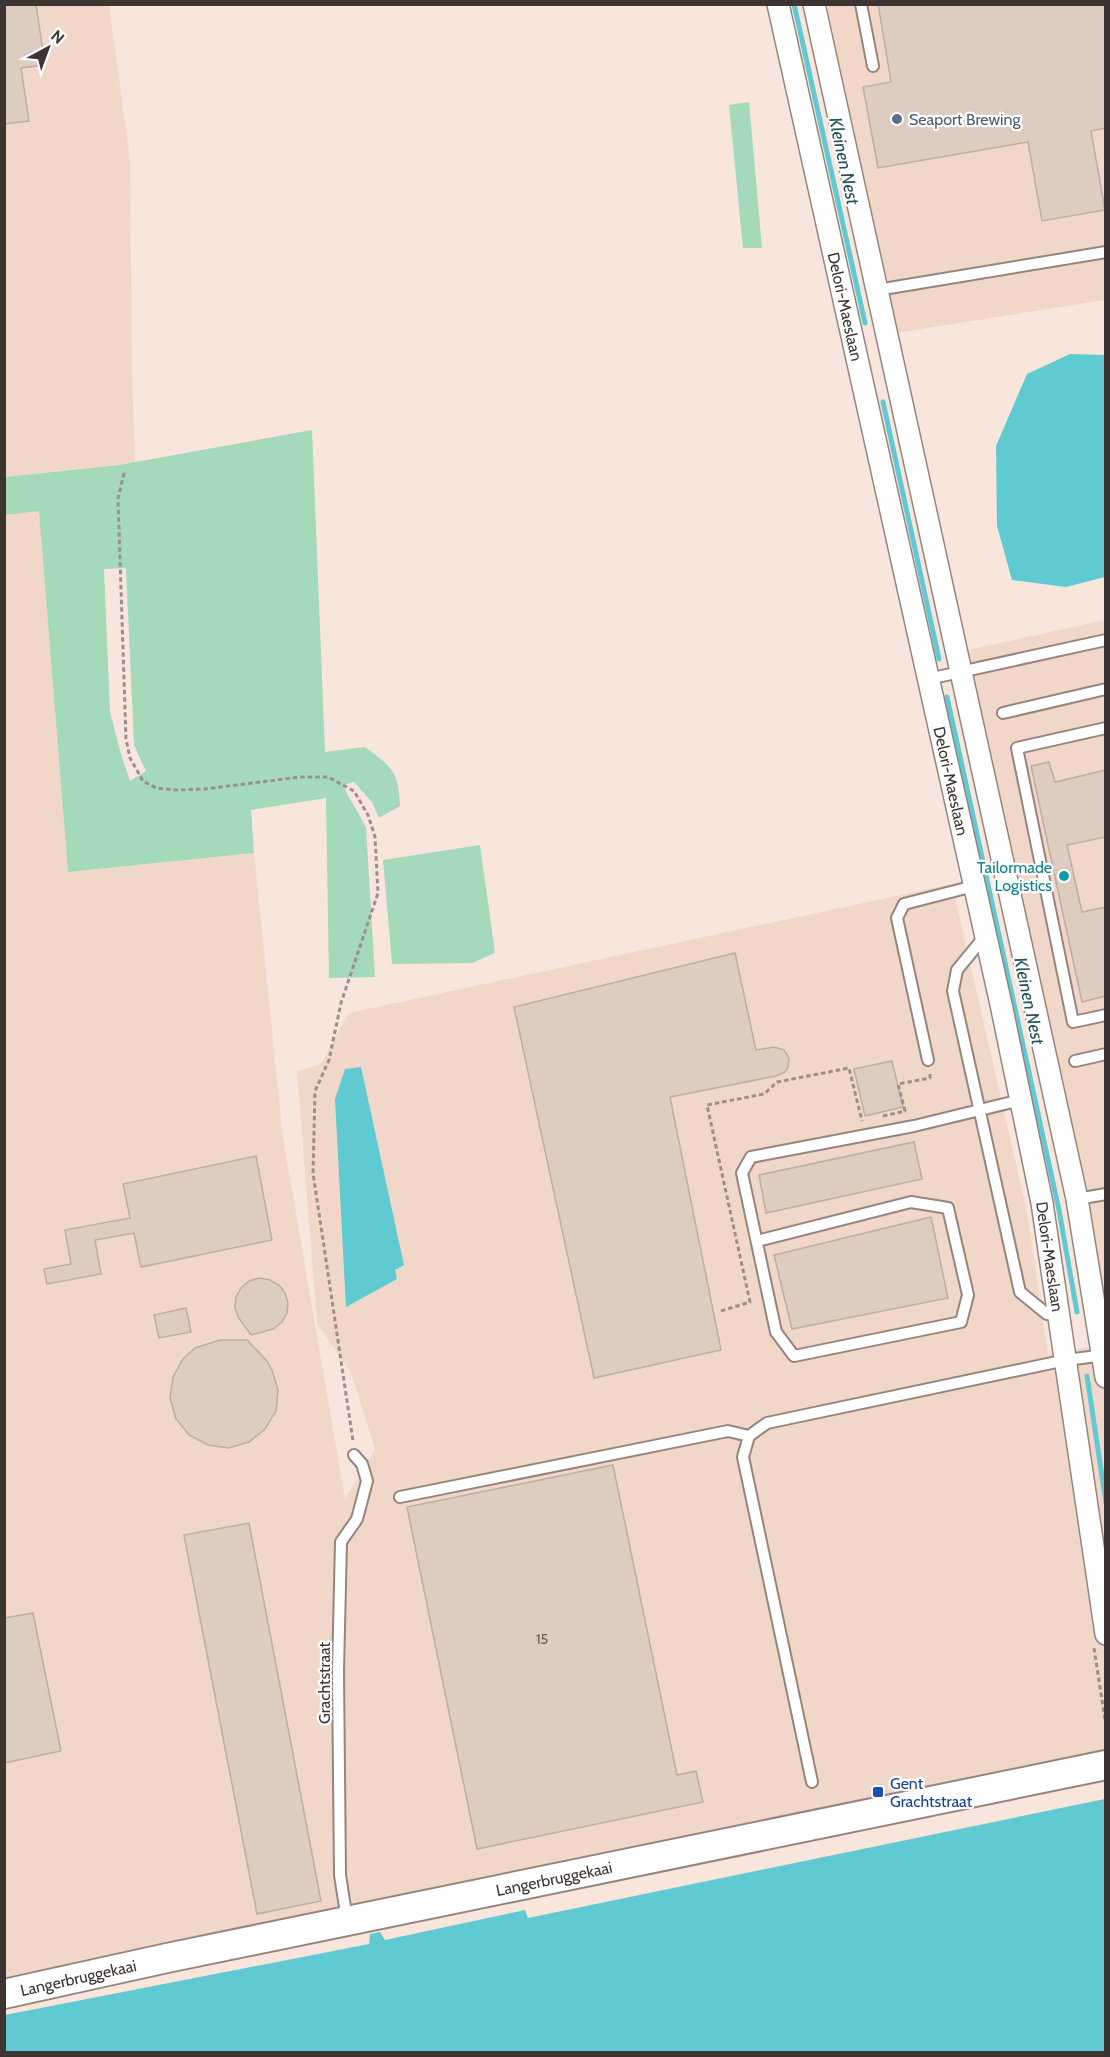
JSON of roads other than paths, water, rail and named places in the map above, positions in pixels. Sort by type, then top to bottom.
[{"type":"main road","name":"Langerbruggekaai","points":[[4,1994],[167,1958],[1106,1765]]},
{"type":"street","name":"Delori-Maeslaan","points":[[778,4],[986,936],[1042,1203],[1106,1634]]},
{"type":"street","name":"Delori-Maeslaan","points":[[814,4],[1077,1199],[1106,1377]]},
{"type":"lane","points":[[861,4],[873,66]]},
{"type":"lane","points":[[877,290],[1106,252]]},
{"type":"lane","points":[[928,679],[1106,640]]},
{"type":"lane","points":[[1003,713],[1106,689]]},
{"type":"lane","points":[[1106,728],[1017,748],[1073,1022],[1106,1015]]},
{"type":"lane","points":[[928,1060],[897,918],[904,904],[974,886]]},
{"type":"lane","points":[[986,936],[957,970],[952,991],[1020,1292],[1047,1314],[1060,1315]]},
{"type":"lane","points":[[1075,1061],[1106,1054]]},
{"type":"lane","points":[[757,1241],[912,1202],[948,1208],[969,1295],[961,1322],[794,1356],[776,1332],[742,1173],[752,1157],[914,1126],[1021,1100]]},
{"type":"lane","points":[[1077,1199],[1106,1194]]},
{"type":"lane","points":[[812,1782],[743,1457],[749,1436],[767,1423],[1066,1360],[1104,1355]]},
{"type":"lane","points":[[400,1497],[728,1431],[749,1436]]},
{"type":"lane","name":"Grachtstraat","points":[[347,1921],[340,1875],[338,1671],[341,1542],[357,1519],[367,1481],[362,1464],[354,1455]]},
{"type":"water","points":[[1070,354],[1105,355],[1105,577],[1066,587],[1012,580],[997,526],[996,446],[1027,374]]},
{"type":"water","points":[[361,1067],[404,1265],[395,1270],[397,1279],[346,1307],[335,1099],[345,1069]]},
{"type":"water","points":[[1105,1799],[1105,2052],[5,2052],[5,2015],[369,1944],[370,1934],[380,1932],[385,1940],[525,1910],[528,1918]]},
{"type":"waterway","name":"Kleinen Nest","points":[[794,4],[865,323]]},
{"type":"waterway","name":"Kleinen Nest","points":[[883,402],[939,659]]},
{"type":"waterway","name":"Kleinen Nest","points":[[947,697],[1059,1210],[1077,1312]]},
{"type":"waterway","name":"Kleinen Nest","points":[[1087,1376],[1106,1503]]},
{"type":"place","name":"Seaport Brewing","points":[[897,119]]},
{"type":"place","name":"Tailormade Logistics","points":[[1064,876]]},
{"type":"place","name":"Gent Grachtstraat","points":[[878,1792]]}]
